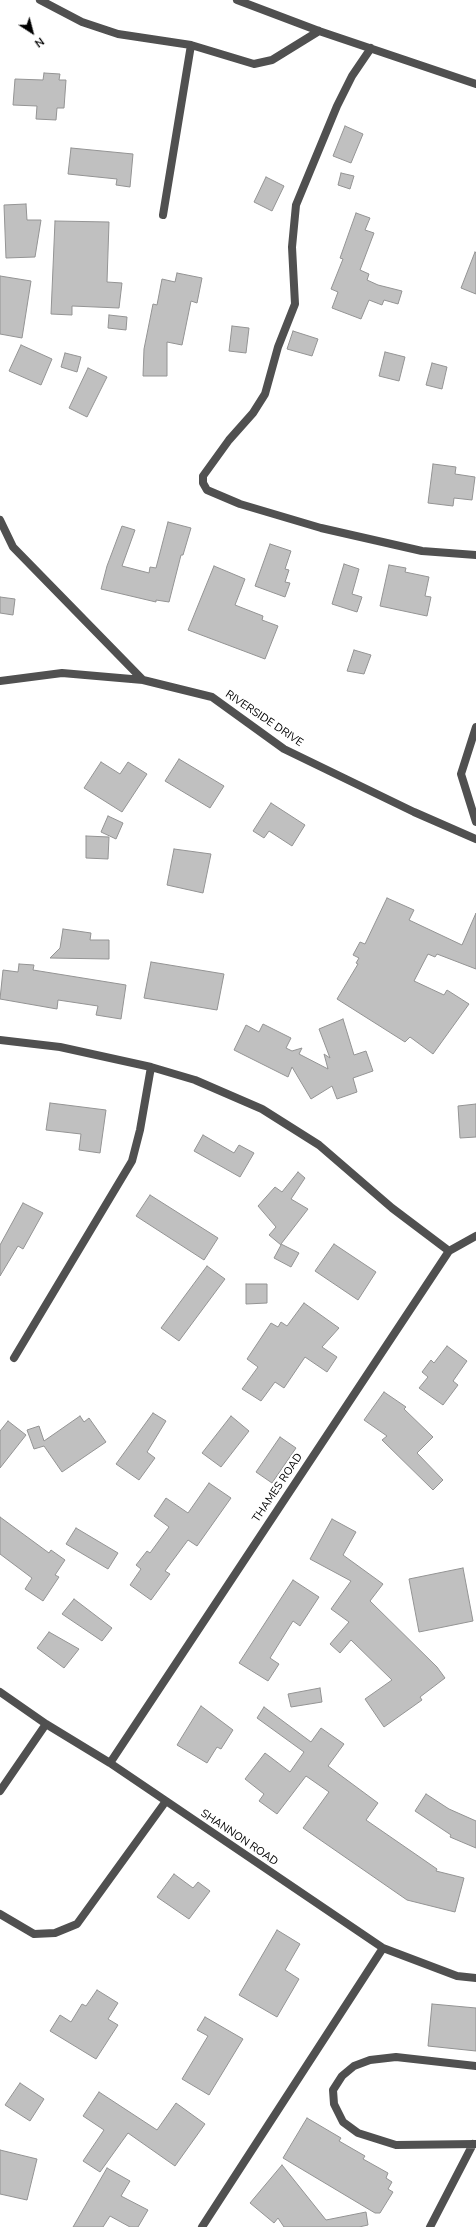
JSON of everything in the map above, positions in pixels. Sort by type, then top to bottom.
[{"type":"street","points":[[40,0],[82,22],[118,34],[191,45],[254,64],[272,60],[319,31]]},
{"type":"street","points":[[237,0],[319,31],[476,84]]},
{"type":"street","points":[[163,215],[191,45]]},
{"type":"street","points":[[371,48],[352,76],[337,106],[296,205],[292,247],[295,304],[278,347],[265,394],[253,413],[230,440],[203,476],[203,483],[208,490],[240,504],[321,528],[422,551],[476,555]]},
{"type":"street","points":[[0,520],[13,547],[143,680]]},
{"type":"street","name":"RIVERSIDE DRIVE","points":[[0,681],[62,673],[143,680],[212,697],[284,749],[414,812],[476,839]]},
{"type":"street","points":[[476,727],[461,774],[476,822]]},
{"type":"street","points":[[0,1040],[60,1047],[151,1067],[195,1080],[262,1109],[319,1145],[392,1208],[449,1251]]},
{"type":"street","points":[[14,1358],[132,1161],[140,1130],[151,1067]]},
{"type":"street","name":"THAMES ROAD","points":[[110,1763],[449,1251],[476,1236]]},
{"type":"street","name":"SHANNON ROAD","points":[[0,1692],[46,1724],[110,1763],[383,1948],[457,1976],[476,1978]]},
{"type":"street","points":[[0,1791],[46,1724]]},
{"type":"street","points":[[0,1914],[34,1934],[55,1933],[77,1924],[166,1801]]},
{"type":"street","points":[[202,2227],[383,1948]]},
{"type":"street","points":[[430,2227],[474,2144],[396,2145],[358,2133],[343,2122],[334,2104],[333,2090],[342,2076],[354,2066],[370,2060],[396,2057],[476,2066]]},
{"type":"building","points":[[44,73],[60,74],[59,80],[66,80],[64,108],[57,108],[56,120],[36,119],[37,106],[13,105],[15,79],[43,80]]},
{"type":"building","points":[[345,126],[363,134],[351,163],[333,156]]},
{"type":"building","points":[[71,148],[133,154],[130,187],[116,185],[117,179],[68,174]]},
{"type":"building","points":[[341,173],[354,176],[350,189],[338,185]]},
{"type":"building","points":[[266,177],[284,186],[272,211],[254,202]]},
{"type":"building","points":[[26,204],[27,220],[41,220],[35,257],[6,258],[4,205]]},
{"type":"building","points":[[356,213],[370,218],[365,230],[374,233],[360,270],[369,274],[367,280],[378,285],[402,291],[398,304],[384,300],[382,305],[369,300],[361,319],[332,308],[338,292],[331,289],[343,259],[340,258]]},
{"type":"building","points":[[55,221],[109,222],[107,282],[122,283],[119,308],[72,306],[72,315],[51,314]]},
{"type":"building","points":[[475,252],[476,253],[476,294],[461,288]]},
{"type":"building","points":[[177,273],[202,278],[197,303],[191,301],[182,345],[167,342],[167,376],[143,376],[144,349],[153,304],[157,305],[162,279],[175,282]]},
{"type":"building","points":[[0,276],[31,281],[22,338],[0,334]]},
{"type":"building","points":[[109,315],[127,317],[126,330],[108,328]]},
{"type":"building","points":[[232,326],[249,328],[246,353],[229,351]]},
{"type":"building","points":[[293,331],[318,339],[312,356],[287,349]]},
{"type":"building","points":[[21,345],[52,359],[41,385],[9,371]]},
{"type":"building","points":[[385,352],[405,357],[399,381],[379,376]]},
{"type":"building","points":[[65,353],[81,357],[77,372],[61,367]]},
{"type":"building","points":[[432,363],[447,367],[442,389],[426,385]]},
{"type":"building","points":[[88,368],[107,377],[87,417],[69,408]]},
{"type":"building","points":[[433,464],[456,467],[455,474],[475,477],[472,500],[454,498],[453,506],[428,503]]},
{"type":"building","points":[[168,522],[191,528],[183,555],[181,555],[169,602],[156,600],[156,602],[101,589],[107,566],[122,526],[135,530],[122,566],[149,573],[150,567],[156,568]]},
{"type":"building","points":[[270,544],[291,551],[285,569],[289,570],[285,582],[290,583],[285,597],[255,586]]},
{"type":"building","points":[[344,564],[359,569],[352,594],[362,597],[357,612],[332,604]]},
{"type":"building","points":[[389,565],[406,568],[405,572],[429,577],[425,596],[431,597],[427,616],[380,606]]},
{"type":"building","points":[[214,566],[245,579],[235,605],[263,616],[262,620],[278,626],[265,659],[188,630]]},
{"type":"building","points":[[0,597],[15,599],[13,615],[0,613]]},
{"type":"building","points":[[354,650],[371,655],[364,674],[347,671]]},
{"type":"building","points":[[179,759],[224,786],[210,808],[165,781]]},
{"type":"building","points":[[101,762],[120,774],[128,762],[147,774],[122,812],[84,788]]},
{"type":"building","points":[[271,803],[305,825],[292,846],[269,831],[264,838],[253,831]]},
{"type":"building","points":[[108,816],[123,823],[116,839],[101,832]]},
{"type":"building","points":[[86,836],[109,837],[108,859],[86,858]]},
{"type":"building","points":[[174,849],[211,854],[203,893],[167,885]]},
{"type":"building","points":[[387,898],[414,910],[409,920],[462,945],[476,913],[476,969],[437,954],[435,957],[428,954],[414,981],[444,995],[447,990],[469,1004],[433,1054],[410,1037],[405,1042],[337,999],[358,964],[356,963],[359,958],[353,955],[360,942],[365,944]]},
{"type":"building","points":[[63,929],[91,933],[90,940],[109,940],[109,959],[50,958],[60,948]]},
{"type":"building","points":[[151,962],[224,974],[217,1010],[144,998]]},
{"type":"building","points":[[19,964],[34,965],[33,970],[126,985],[121,1019],[96,1015],[98,1006],[58,1000],[57,1009],[0,999],[3,970],[18,972]]},
{"type":"building","points":[[343,1019],[354,1055],[366,1051],[373,1071],[353,1078],[357,1092],[337,1099],[332,1086],[311,1099],[292,1067],[288,1077],[234,1050],[246,1025],[259,1032],[263,1024],[291,1038],[286,1048],[292,1051],[302,1048],[299,1054],[328,1069],[324,1054],[330,1058],[319,1029]]},
{"type":"building","points":[[50,1103],[106,1110],[100,1153],[79,1150],[81,1134],[46,1130]]},
{"type":"building","points":[[476,1104],[476,1137],[460,1138],[458,1106]]},
{"type":"building","points":[[203,1135],[234,1153],[239,1145],[254,1153],[240,1177],[194,1151]]},
{"type":"building","points":[[298,1172],[305,1178],[291,1199],[308,1209],[281,1244],[299,1253],[291,1267],[274,1258],[281,1245],[269,1235],[276,1227],[258,1206],[275,1187],[282,1192]]},
{"type":"building","points":[[150,1195],[218,1238],[204,1260],[136,1216]]},
{"type":"building","points":[[23,1203],[43,1213],[23,1249],[18,1246],[0,1276],[0,1245]]},
{"type":"building","points":[[334,1244],[376,1272],[358,1300],[315,1271]]},
{"type":"building","points":[[207,1266],[225,1279],[179,1341],[161,1328]]},
{"type":"building","points":[[246,1284],[267,1284],[267,1303],[246,1304]]},
{"type":"building","points":[[304,1303],[339,1328],[322,1347],[337,1357],[327,1372],[305,1357],[284,1388],[275,1382],[261,1401],[242,1389],[258,1367],[247,1359],[271,1323],[278,1327],[281,1322],[287,1326]]},
{"type":"building","points":[[447,1346],[467,1361],[453,1381],[458,1385],[443,1405],[419,1388],[428,1377],[422,1372],[431,1360],[434,1363]]},
{"type":"building","points":[[384,1392],[406,1407],[404,1409],[433,1437],[417,1453],[443,1480],[433,1490],[382,1440],[387,1436],[364,1420]]},
{"type":"building","points":[[153,1413],[166,1421],[147,1452],[155,1458],[139,1480],[116,1464]]},
{"type":"building","points":[[80,1416],[84,1422],[89,1418],[106,1442],[62,1472],[44,1446],[34,1449],[27,1430],[39,1426],[44,1441]]},
{"type":"building","points":[[231,1416],[249,1431],[221,1467],[202,1453]]},
{"type":"building","points":[[8,1421],[26,1435],[0,1468],[0,1431]]},
{"type":"building","points":[[280,1437],[296,1448],[272,1483],[256,1472]]},
{"type":"building","points":[[209,1483],[231,1498],[197,1546],[188,1540],[165,1571],[170,1574],[151,1600],[130,1585],[141,1569],[136,1565],[147,1551],[150,1553],[169,1527],[154,1516],[166,1498],[188,1513]]},
{"type":"building","points":[[0,1517],[49,1553],[51,1550],[65,1560],[55,1575],[59,1577],[43,1601],[25,1589],[32,1578],[0,1554]]},
{"type":"building","points":[[332,1519],[356,1532],[343,1555],[383,1584],[370,1601],[437,1667],[445,1678],[420,1697],[422,1700],[384,1727],[365,1699],[392,1680],[351,1640],[340,1653],[330,1644],[349,1622],[331,1609],[351,1581],[310,1559]]},
{"type":"building","points":[[76,1528],[118,1553],[108,1569],[66,1544]]},
{"type":"building","points":[[463,1568],[473,1621],[419,1632],[409,1579]]},
{"type":"building","points":[[293,1580],[319,1597],[300,1626],[293,1621],[270,1658],[279,1664],[268,1681],[239,1663]]},
{"type":"building","points":[[74,1599],[112,1628],[102,1641],[62,1614]]},
{"type":"building","points":[[49,1632],[79,1649],[64,1668],[37,1648]]},
{"type":"building","points":[[320,1688],[322,1702],[291,1707],[288,1694]]},
{"type":"building","points":[[201,1706],[233,1730],[221,1749],[217,1747],[207,1763],[177,1745]]},
{"type":"building","points":[[264,1707],[311,1742],[321,1728],[344,1744],[328,1766],[378,1803],[366,1820],[437,1869],[436,1871],[464,1878],[455,1912],[407,1900],[303,1828],[329,1792],[306,1776],[277,1814],[259,1801],[264,1794],[245,1779],[265,1753],[290,1772],[304,1752],[257,1718]]},
{"type":"building","points":[[426,1794],[449,1809],[476,1821],[476,1848],[450,1837],[451,1835],[415,1811]]},
{"type":"building","points":[[174,1874],[193,1888],[198,1882],[210,1891],[189,1919],[157,1897]]},
{"type":"building","points":[[277,1930],[300,1944],[285,1970],[299,1979],[277,2017],[239,1995]]},
{"type":"building","points":[[97,1990],[118,2003],[108,2019],[118,2025],[96,2059],[50,2031],[60,2015],[71,2022],[82,2004],[86,2006]]},
{"type":"building","points":[[432,2004],[476,2008],[476,2051],[428,2046]]},
{"type":"building","points":[[205,2017],[243,2039],[209,2095],[182,2079],[208,2036],[197,2030]]},
{"type":"building","points":[[20,2083],[44,2099],[30,2121],[5,2105]]},
{"type":"building","points":[[99,2092],[157,2130],[176,2103],[205,2124],[175,2166],[128,2133],[100,2172],[83,2161],[104,2130],[83,2116]]},
{"type":"building","points":[[307,2118],[341,2138],[339,2141],[365,2156],[363,2159],[388,2173],[386,2178],[392,2182],[388,2189],[393,2192],[380,2213],[375,2213],[283,2158]]},
{"type":"building","points":[[0,2150],[37,2159],[27,2200],[0,2194]]},
{"type":"building","points":[[282,2165],[326,2220],[366,2212],[368,2225],[359,2227],[284,2227],[278,2218],[274,2223],[250,2203]]},
{"type":"building","points":[[107,2168],[130,2181],[121,2196],[148,2210],[138,2227],[130,2227],[110,2216],[103,2227],[73,2227]]}]
